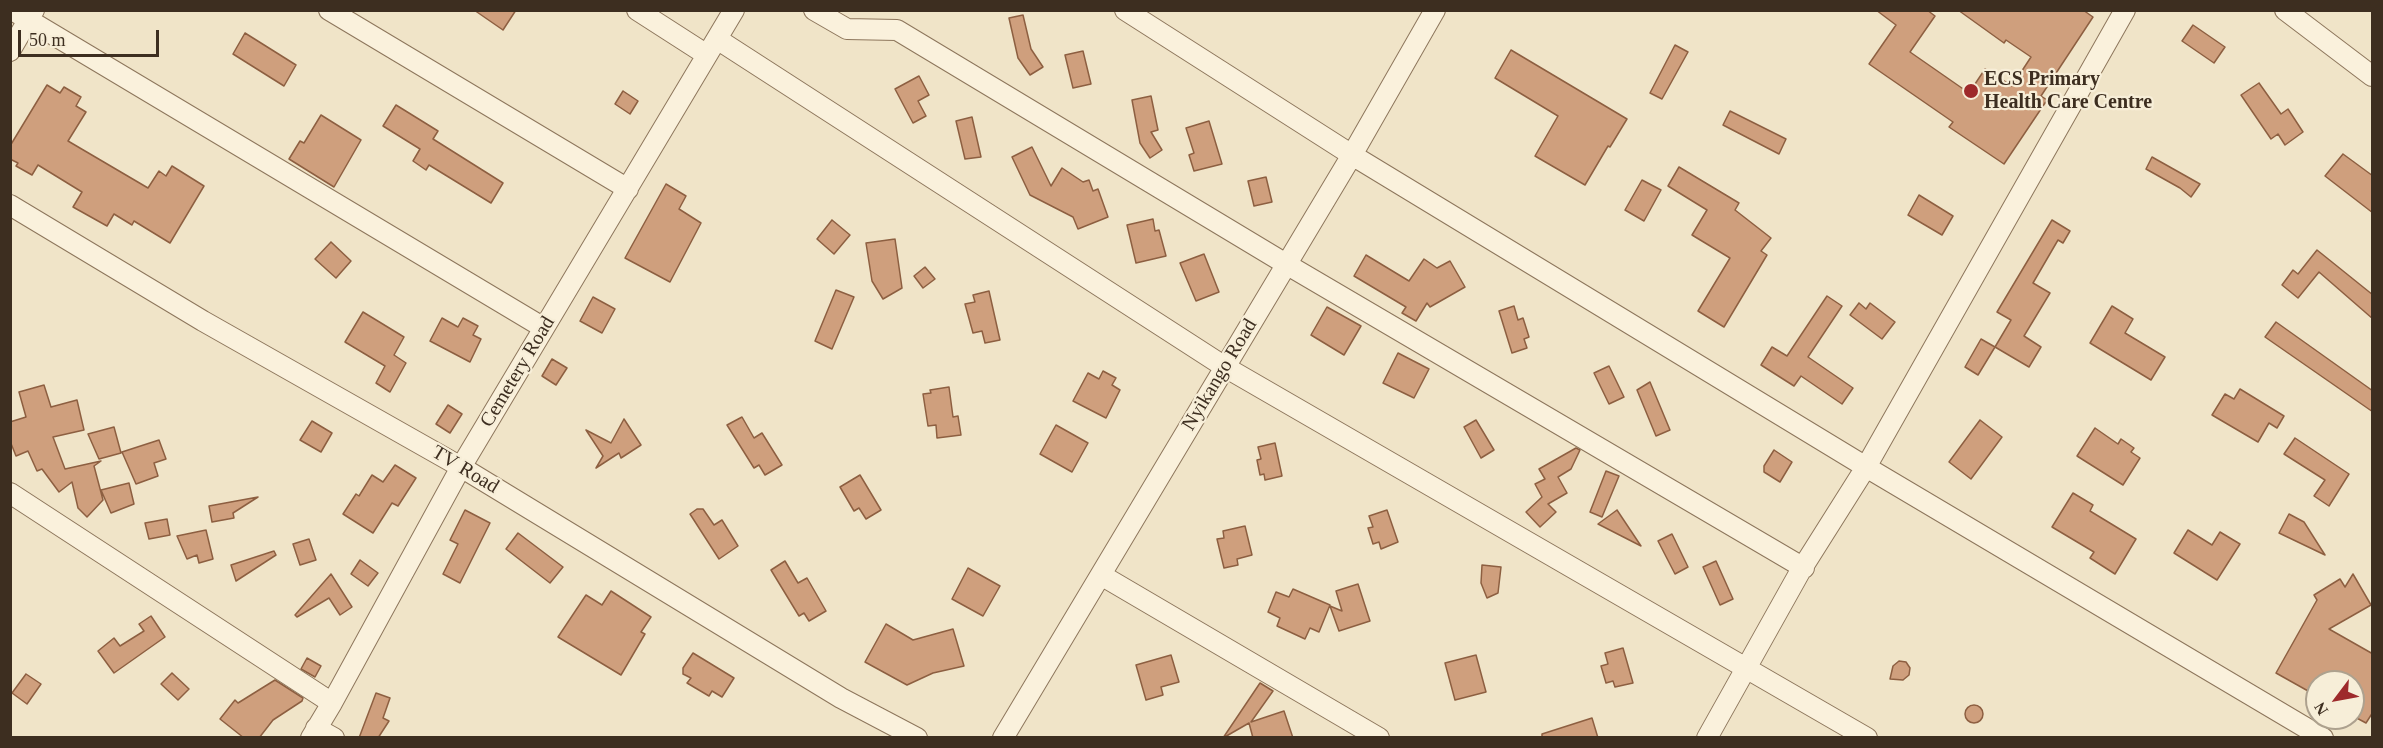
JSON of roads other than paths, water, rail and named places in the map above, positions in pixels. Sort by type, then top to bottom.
[{"type":"street","points":[[637,10],[712,47],[1225,367],[1867,738]]},
{"type":"street","name":"Cemetery Road","points":[[313,733],[332,703],[461,467],[734,10]]},
{"type":"street","points":[[814,10],[847,29],[897,30],[1286,264],[1804,568]]},
{"type":"street","points":[[1125,10],[1352,155],[1866,467],[2323,738]]},
{"type":"street","name":"Nyikango Road","points":[[1003,738],[1352,155],[1435,10]]},
{"type":"street","points":[[1707,738],[1804,568],[1866,467],[2125,10]]},
{"type":"street","points":[[2284,10],[2373,76]]},
{"type":"street","points":[[330,11],[628,189]]},
{"type":"street","points":[[10,51],[25,14],[544,328]]},
{"type":"street","name":"TV Road","points":[[10,205],[203,321],[461,467],[841,698],[917,738]]},
{"type":"street","points":[[10,493],[332,703]]},
{"type":"street","points":[[1101,575],[1379,738]]},
{"type":"street","points":[[313,733],[334,738]]},
{"type":"place","name":"ECS Primary Health Care Centre","points":[[1971,91]]}]
